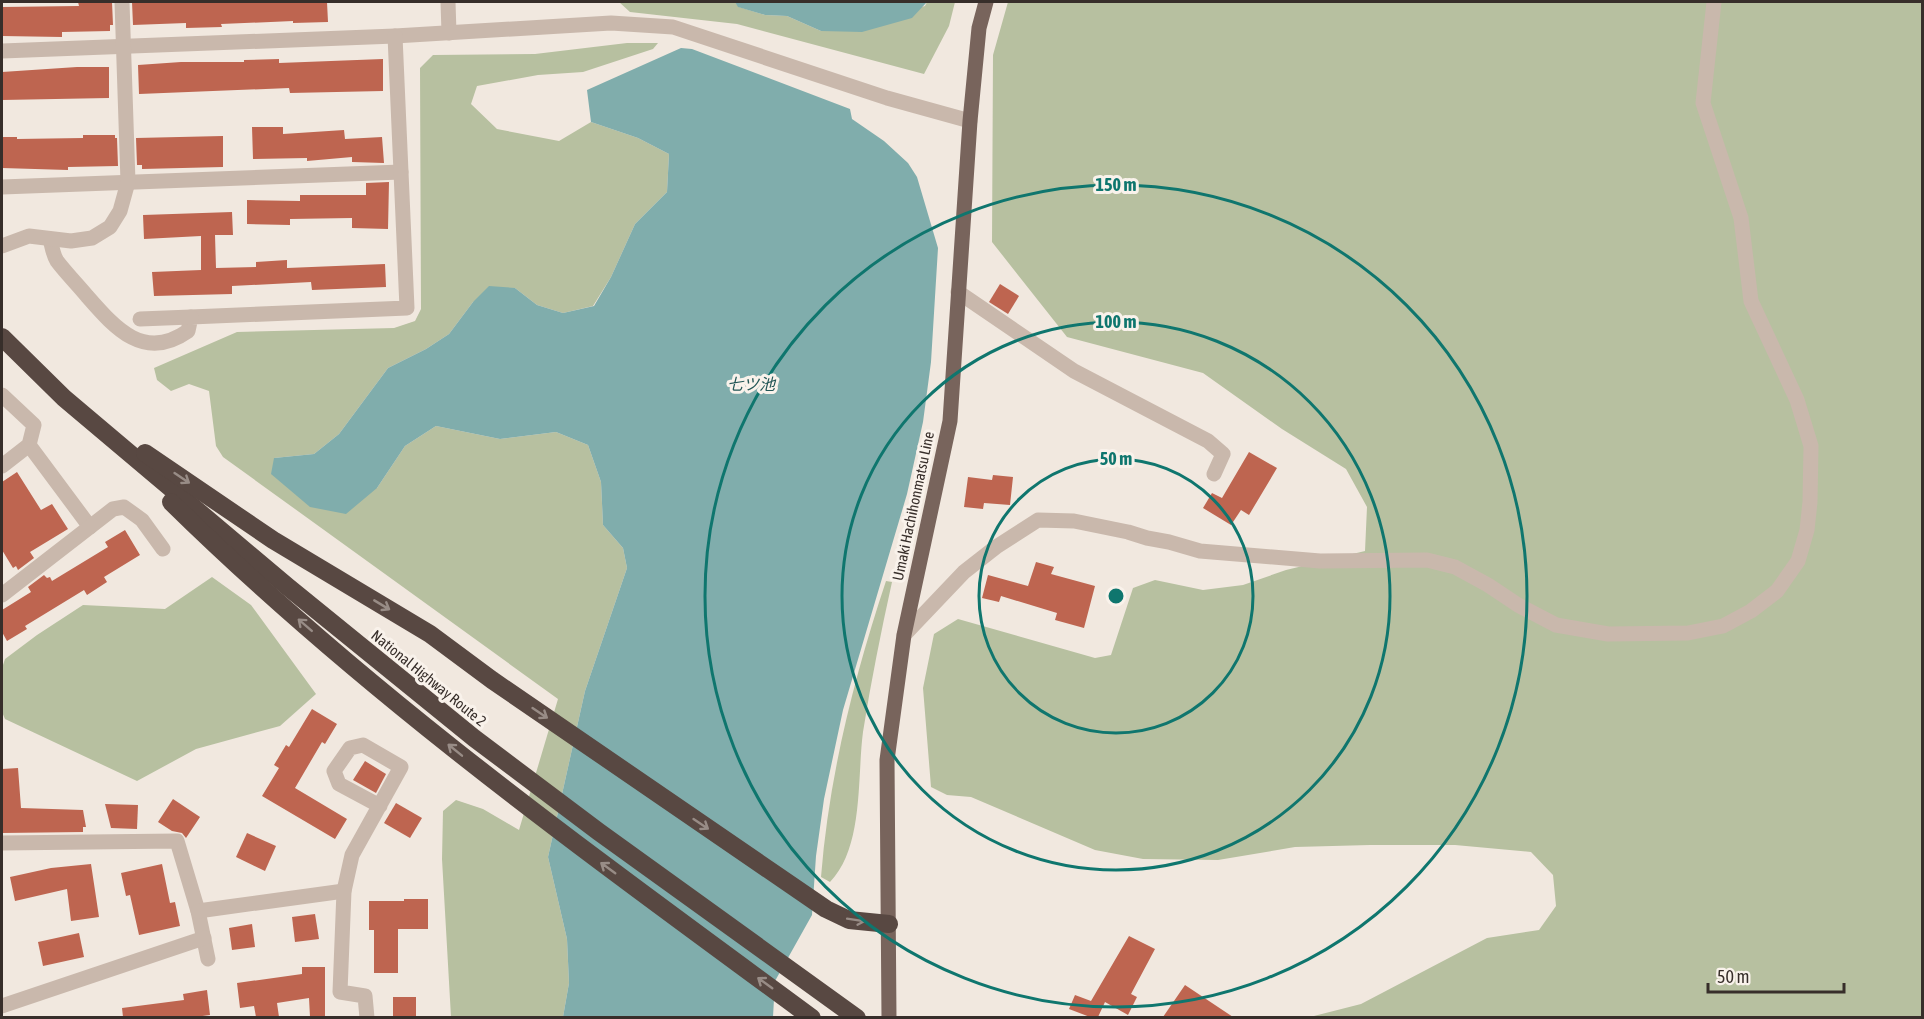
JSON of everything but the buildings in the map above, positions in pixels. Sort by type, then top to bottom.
[{"type":"highway","name":"National Highway Route 2","points":[[2,337],[64,398],[288,587],[474,738],[599,832],[857,1017]]},
{"type":"highway","points":[[64,398],[273,540],[430,634],[492,680],[826,909],[849,920],[889,924]]},
{"type":"highway","points":[[64,398],[231,562],[377,687],[501,787],[812,1017]]},
{"type":"main road","name":"Umaki Hachihonmatsu Line","points":[[889,1017],[887,760],[904,635],[950,421],[970,121],[979,28],[986,2]]},
{"type":"street","points":[[2,246],[29,236],[71,241],[92,238],[110,227],[120,211],[128,182],[122,2]]},
{"type":"street","points":[[448,2],[449,33]]},
{"type":"street","points":[[904,635],[964,572],[996,547],[1038,520],[1074,521],[1128,532],[1200,551],[1320,561],[1427,560],[1455,567],[1556,625],[1608,634],[1688,633],[1723,627],[1751,611],[1777,591],[1798,561],[1807,530],[1811,446],[1797,400],[1751,301],[1741,218],[1703,103],[1714,2]]},
{"type":"street","points":[[2,51],[395,36],[611,23],[673,27],[887,98],[970,121]]},
{"type":"street","points":[[140,319],[407,308],[395,36]]},
{"type":"street","points":[[2,187],[401,172]]},
{"type":"street","points":[[50,239],[56,259],[113,326],[132,338],[153,343],[176,339],[188,331],[191,317]]},
{"type":"street","points":[[958,292],[1074,371],[1208,441],[1223,454],[1214,474]]},
{"type":"street","points":[[2,395],[34,425],[29,445],[2,466]]},
{"type":"street","points":[[29,445],[90,527]]},
{"type":"street","points":[[2,595],[113,509],[124,507],[142,520],[163,549]]},
{"type":"street","points":[[367,1017],[365,996],[340,992],[344,891],[352,855],[380,806],[400,767],[363,746],[350,748],[334,771],[339,783],[380,806]]},
{"type":"street","points":[[2,843],[177,841],[198,911],[208,959]]},
{"type":"street","points":[[198,911],[344,891]]},
{"type":"street","points":[[2,1006],[204,938]]},
{"type":"green space","points":[[619,2],[735,2],[739,7],[765,15],[787,16],[821,31],[925,6],[927,2],[955,2],[949,26],[924,74],[737,24],[630,12]]},
{"type":"green space","points":[[1008,2],[1922,2],[1922,1017],[1310,1017],[1361,1004],[1487,938],[1539,930],[1556,906],[1553,875],[1531,852],[1455,845],[1295,847],[1218,860],[1143,859],[1095,850],[971,797],[947,795],[931,787],[923,688],[934,634],[958,619],[1095,658],[1111,655],[1133,588],[1155,580],[1203,590],[1243,585],[1286,570],[1365,551],[1367,507],[1346,469],[1282,429],[1203,373],[1067,337],[992,242],[993,55]]},
{"type":"green space","points":[[627,43],[658,43],[653,49],[583,72],[538,75],[477,86],[471,104],[497,129],[559,141],[591,122],[638,138],[669,154],[667,192],[635,224],[611,277],[593,306],[563,313],[537,305],[515,288],[473,302],[449,334],[426,349],[388,368],[339,434],[314,454],[274,458],[377,488],[405,446],[436,426],[500,439],[556,432],[588,445],[601,482],[603,525],[623,548],[627,568],[585,691],[548,857],[567,939],[569,983],[563,1017],[451,1017],[442,859],[443,811],[456,800],[483,809],[519,830],[558,699],[223,457],[216,446],[209,391],[189,384],[171,391],[157,380],[154,368],[237,332],[394,328],[415,321],[421,309],[420,68],[433,55],[535,54]]},
{"type":"green space","points":[[212,577],[251,605],[316,694],[280,726],[196,749],[137,781],[5,719],[2,712],[2,668],[5,659],[37,635],[83,605],[165,609]]},
{"type":"green space","points":[[886,581],[892,582],[863,732],[854,831],[841,867],[830,882],[821,877],[837,764],[853,690]]},
{"type":"water","points":[[735,2],[927,2],[912,18],[862,32],[821,31],[787,16],[765,15],[738,7]]},
{"type":"water","name":"七ツ池","points":[[681,48],[692,49],[850,109],[852,119],[884,141],[908,163],[917,177],[938,248],[931,362],[923,422],[907,494],[843,710],[824,799],[816,856],[812,915],[775,981],[773,1017],[563,1017],[569,983],[567,939],[548,857],[585,691],[627,568],[623,548],[603,525],[601,482],[588,445],[556,432],[500,439],[436,426],[405,446],[377,488],[346,514],[310,507],[271,474],[274,458],[314,454],[339,434],[388,368],[426,349],[449,334],[473,302],[489,286],[515,288],[537,305],[563,313],[594,306],[611,277],[635,224],[667,192],[669,154],[638,138],[591,122],[587,90]]}]
